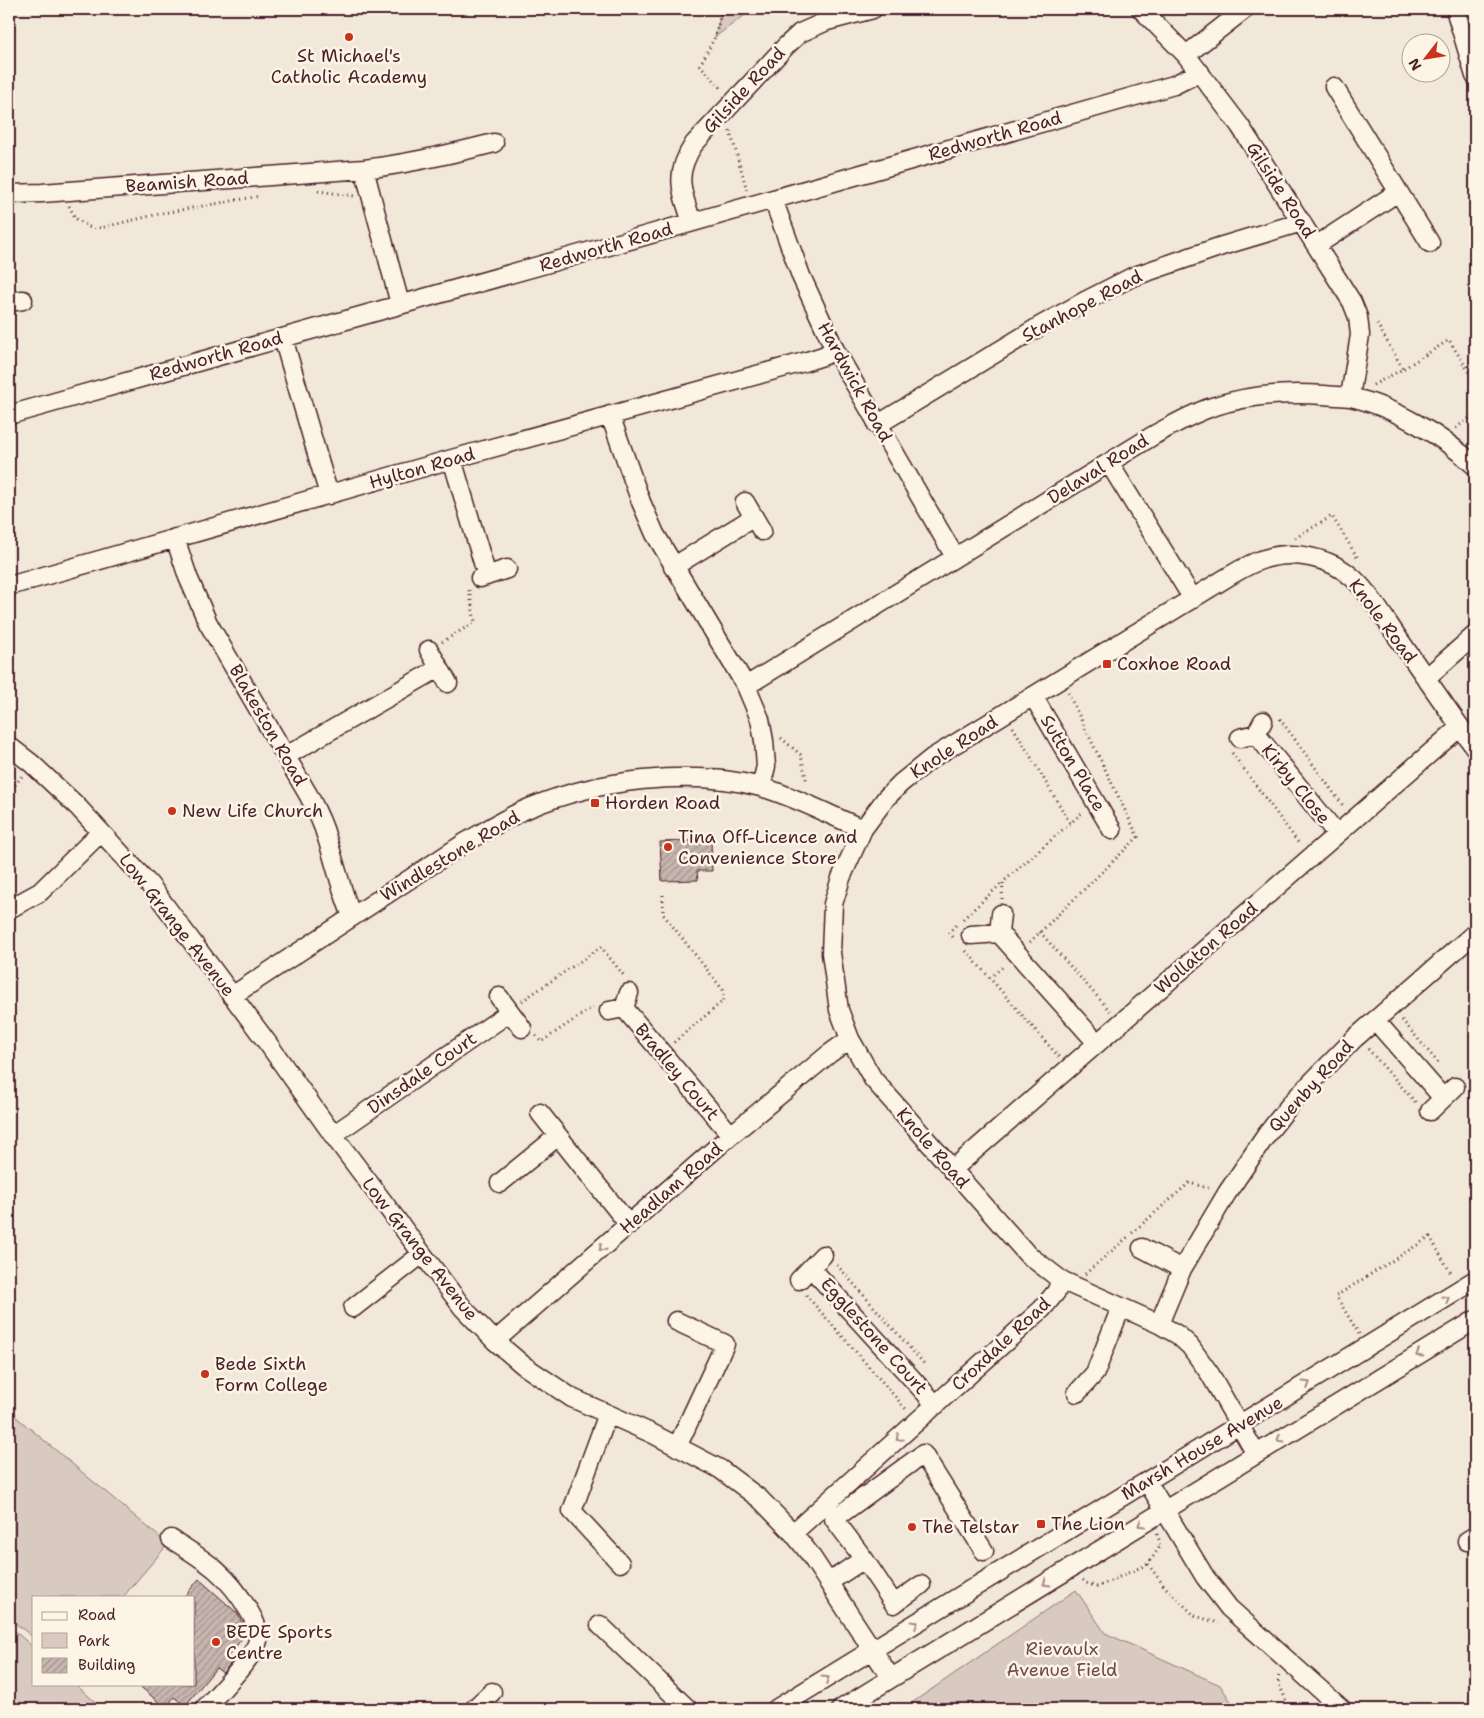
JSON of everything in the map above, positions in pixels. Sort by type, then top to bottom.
[{"type":"street","name":"Gilside Road","points":[[692,222],[682,194],[680,177],[686,156],[694,144],[800,33],[828,21],[873,9]]},
{"type":"street","name":"Gilside Road","points":[[1141,9],[1186,54],[1240,126],[1352,302],[1358,317],[1360,335],[1350,397]]},
{"type":"street","points":[[1186,54],[1245,9]]},
{"type":"street","points":[[1455,9],[1475,76]]},
{"type":"street","name":"Redworth Road","points":[[9,415],[1174,85],[1200,72]]},
{"type":"street","points":[[1334,87],[1430,243]]},
{"type":"street","name":"Beamish Road","points":[[9,194],[393,166],[448,155],[498,141]]},
{"type":"street","points":[[364,169],[400,304]]},
{"type":"street","points":[[1317,245],[1398,192]]},
{"type":"street","name":"Hardwick Road","points":[[773,199],[801,276],[835,350],[955,556]]},
{"type":"street","name":"Stanhope Road","points":[[877,425],[1040,326],[1132,277],[1222,246],[1302,222]]},
{"type":"street","points":[[283,338],[329,495]]},
{"type":"street","name":"Hylton Road","points":[[9,586],[452,459],[804,362],[835,350]]},
{"type":"street","name":"Delaval Road","points":[[746,686],[1154,435],[1187,417],[1211,407],[1239,399],[1265,395],[1299,394],[1350,397],[1392,411],[1418,424],[1462,454],[1475,466]]},
{"type":"street","points":[[610,415],[641,502],[655,534],[746,686],[760,719],[766,766],[761,788]]},
{"type":"street","points":[[452,459],[483,577],[507,570]]},
{"type":"street","points":[[1109,464],[1193,599]]},
{"type":"street","points":[[674,566],[758,524],[746,502]]},
{"type":"street","name":"Blakeston Road","points":[[175,538],[188,577],[208,623],[309,796],[326,833],[344,898],[352,916]]},
{"type":"street","name":"Knole Road","points":[[1256,1454],[1199,1356],[1178,1336],[1159,1324],[1067,1283],[1027,1254],[873,1079],[850,1039],[840,1010],[834,983],[831,953],[832,928],[834,904],[841,878],[862,829],[886,798],[932,758],[1251,564],[1284,555],[1318,558],[1335,566],[1352,578],[1369,597],[1475,748]]},
{"type":"street","points":[[1426,678],[1475,635]]},
{"type":"street","points":[[429,650],[448,683]]},
{"type":"street","points":[[286,756],[439,668]]},
{"type":"street","name":"Sutton Place","points":[[1033,696],[1112,830]]},
{"type":"street","name":"Wollaton Road","points":[[952,1170],[1460,727]]},
{"type":"street","name":"Kirby Close","points":[[1253,731],[1337,834]]},
{"type":"street","name":"Low Grange Avenue","points":[[9,746],[31,763],[77,806],[149,884],[333,1135],[463,1308],[495,1341],[523,1365],[572,1398],[654,1434],[720,1469],[760,1499],[793,1533],[809,1553],[874,1649],[891,1678]]},
{"type":"street","name":"Windlestone Road","points":[[232,996],[466,842],[498,823],[530,808],[565,796],[592,789],[645,780],[706,778],[761,788],[862,829]]},
{"type":"street","points":[[9,909],[40,892],[101,832]]},
{"type":"street","points":[[1001,914],[999,933],[1097,1043]]},
{"type":"street","points":[[962,939],[999,933]]},
{"type":"street","name":"Quenby Road","points":[[1159,1324],[1182,1269],[1227,1193],[1267,1134],[1293,1102],[1356,1036],[1475,933]]},
{"type":"street","name":"Bradley Court","points":[[621,1004],[731,1135]]},
{"type":"street","points":[[506,1006],[522,1028]]},
{"type":"street","name":"Dinsdale Court","points":[[333,1135],[506,1006]]},
{"type":"street","points":[[1375,1020],[1449,1093],[1430,1111]]},
{"type":"street","name":"Headlam Road","points":[[495,1341],[731,1135],[828,1054],[850,1039]]},
{"type":"street","points":[[540,1113],[629,1225]]},
{"type":"street","points":[[500,1183],[558,1136]]},
{"type":"street","points":[[1142,1248],[1182,1269]]},
{"type":"street","points":[[353,1308],[422,1254]]},
{"type":"street","name":"Egglestone Court","points":[[811,1267],[936,1405]]},
{"type":"street","name":"Marsh House Avenue","points":[[782,1708],[874,1649],[1475,1280]]},
{"type":"street","name":"Croxdale Road","points":[[793,1533],[1042,1309],[1056,1292],[1067,1283]]},
{"type":"street","points":[[1077,1393],[1095,1373],[1121,1307]]},
{"type":"street","points":[[676,1320],[725,1344],[677,1447]]},
{"type":"street","name":"Marsh House Avenue","points":[[842,1709],[1072,1567],[1169,1517],[1256,1454],[1475,1320]]},
{"type":"street","points":[[608,1414],[572,1511],[620,1563]]},
{"type":"street","points":[[921,1585],[894,1604],[834,1519],[924,1454],[984,1551]]},
{"type":"street","points":[[1147,1481],[1205,1577],[1229,1608],[1342,1709]]},
{"type":"street","points":[[171,1539],[208,1562],[227,1579],[242,1600],[258,1630],[258,1641],[252,1654],[204,1709]]},
{"type":"street","points":[[829,1582],[864,1560]]},
{"type":"street","points":[[600,1625],[688,1709]]},
{"type":"path","points":[[722,9],[715,37],[700,65],[729,106],[751,206]]},
{"type":"path","points":[[68,191],[68,203],[75,218],[89,227],[100,228],[164,213],[270,194]]},
{"type":"path","points":[[315,191],[358,197],[370,192]]},
{"type":"path","points":[[1360,335],[1376,321],[1403,369]]},
{"type":"path","points":[[1350,397],[1403,369],[1449,340],[1475,382]]},
{"type":"path","points":[[1441,439],[1475,414]]},
{"type":"path","points":[[1284,555],[1294,539],[1332,516],[1365,570],[1352,578]]},
{"type":"path","points":[[429,650],[475,622],[468,583],[483,577]]},
{"type":"path","points":[[990,978],[1138,837],[1062,679]]},
{"type":"path","points":[[1005,714],[1070,823]]},
{"type":"path","points":[[762,726],[779,736],[801,755],[806,783]]},
{"type":"path","points":[[1068,1068],[990,978],[962,939],[949,932],[1002,882],[1096,801]]},
{"type":"path","points":[[1001,914],[1002,882]]},
{"type":"path","points":[[661,1053],[723,1001],[723,990],[663,914],[663,896]]},
{"type":"path","points":[[1040,932],[1120,1023]]},
{"type":"path","points":[[506,1006],[601,947],[634,990],[621,1004],[592,1006],[541,1042],[528,1025],[522,1028]]},
{"type":"path","points":[[1391,1006],[1455,1084],[1449,1093]]},
{"type":"path","points":[[1356,1036],[1422,1110],[1430,1111]]},
{"type":"path","points":[[1067,1283],[1189,1183],[1227,1193]]},
{"type":"path","points":[[1367,1347],[1336,1296],[1359,1281],[1430,1238],[1460,1290]]},
{"type":"path","points":[[1072,1567],[1086,1583],[1097,1587],[1148,1564],[1160,1545],[1156,1534],[1169,1517]]},
{"type":"path","points":[[1148,1564],[1164,1586],[1195,1616],[1231,1626],[1244,1621]]},
{"type":"path","points":[[1289,1662],[1280,1671],[1278,1682],[1290,1709]]},
{"type":"green space","points":[[722,9],[753,9],[715,37]]},
{"type":"green space","points":[[9,1411],[168,1544],[124,1596],[32,1596],[32,1636],[9,1618]]},
{"type":"green space","name":"Rievaulx Avenue Field","points":[[1076,1590],[1105,1633],[1220,1685],[1236,1709],[903,1709]]},
{"type":"green space","points":[[9,1626],[32,1646],[32,1686],[77,1686],[103,1709],[9,1709]]},
{"type":"building","points":[[711,840],[712,871],[697,871],[698,880],[662,881],[660,842]]},
{"type":"building","name":"BEDE Sports Centre","points":[[199,1579],[237,1613],[247,1632],[226,1659],[231,1663],[223,1673],[216,1668],[185,1706],[174,1697],[166,1708],[139,1686],[195,1686],[195,1596],[185,1596]]},
{"type":"place","name":"St Michael's Catholic Academy","points":[[349,37]]},
{"type":"place","name":"Coxhoe Road","points":[[1107,664]]},
{"type":"place","name":"Horden Road","points":[[595,803]]},
{"type":"place","name":"New Life Church","points":[[172,811]]},
{"type":"place","name":"Tina Off-Licence and Convenience Store","points":[[668,847]]},
{"type":"place","name":"Bede Sixth Form College","points":[[205,1374]]},
{"type":"place","name":"The Lion","points":[[1041,1524]]},
{"type":"place","name":"The Telstar","points":[[912,1527]]},
{"type":"place","name":"BEDE Sports Centre","points":[[216,1642]]}]
